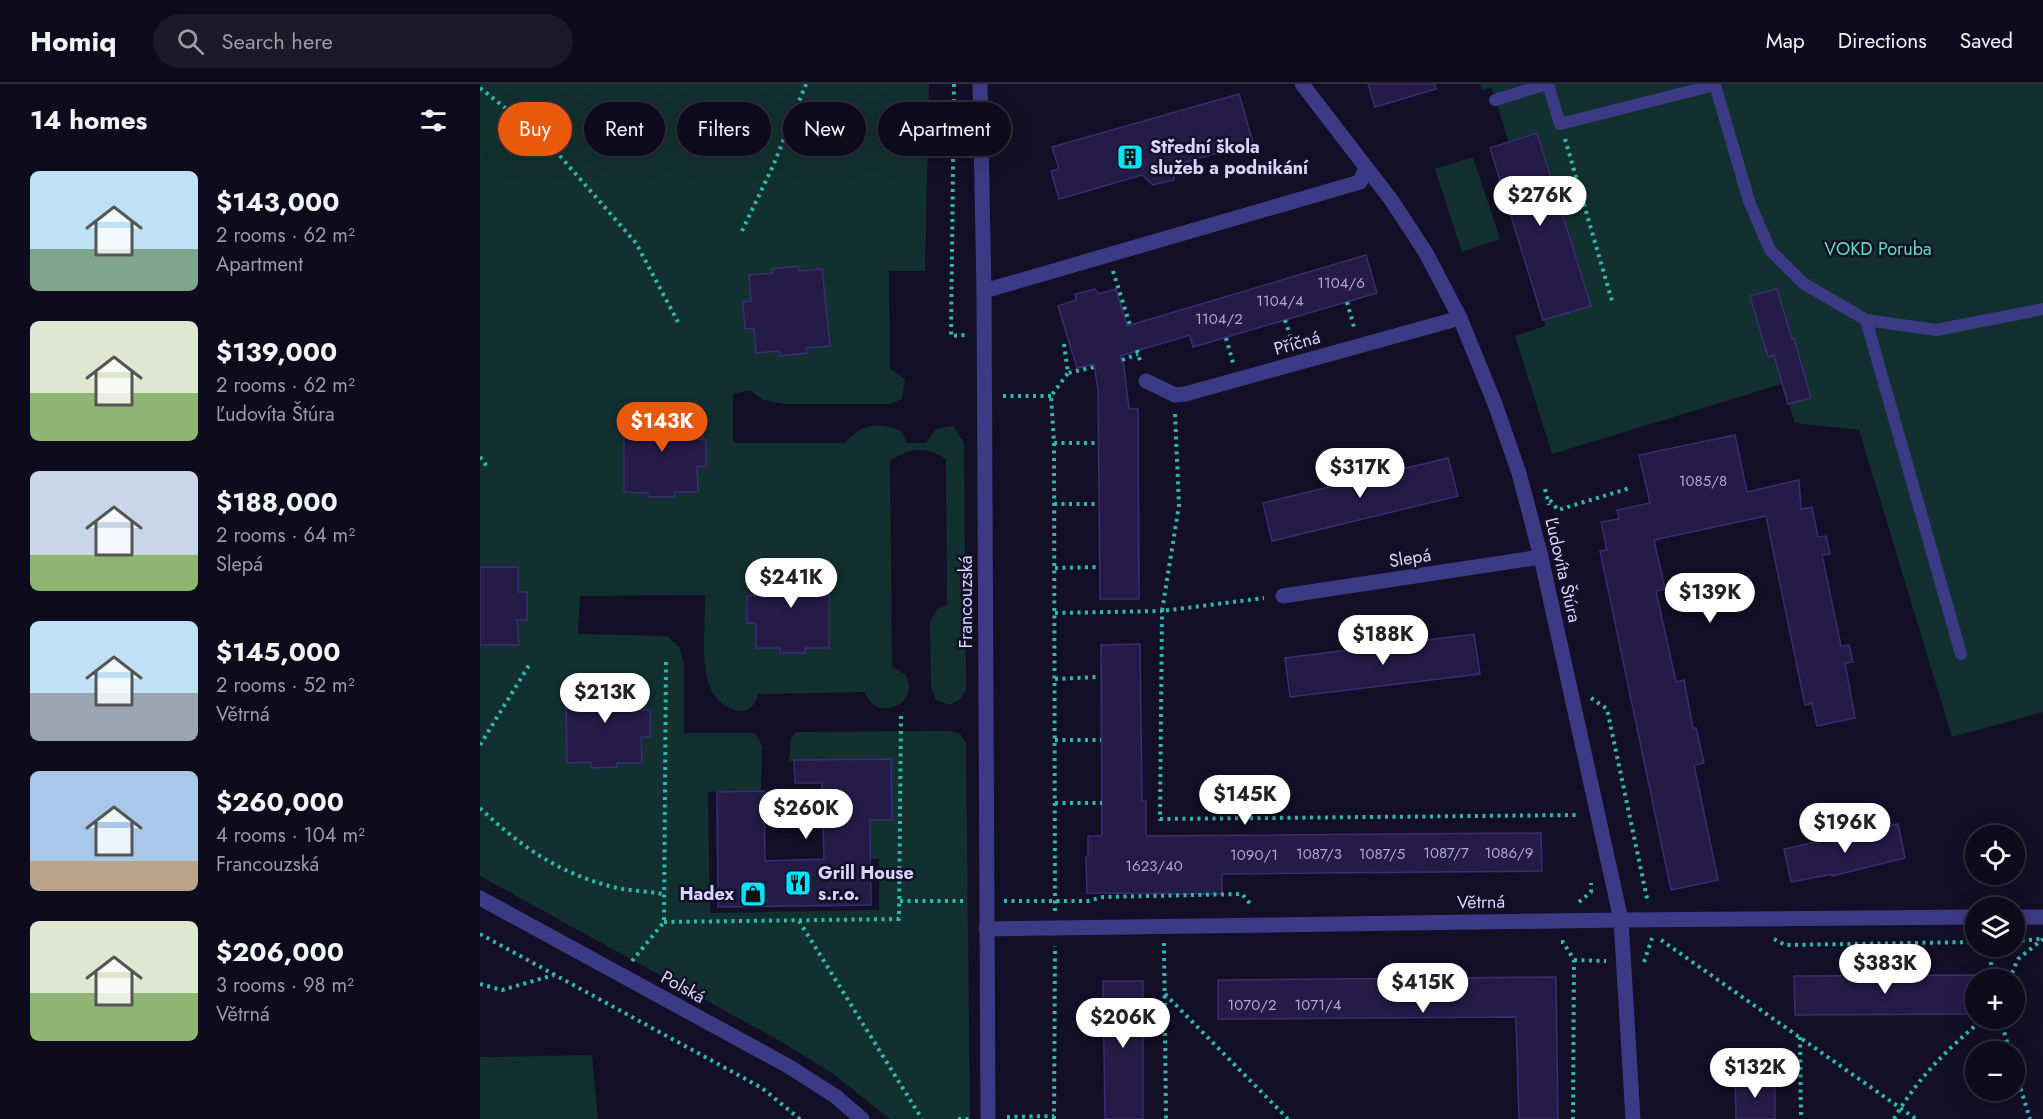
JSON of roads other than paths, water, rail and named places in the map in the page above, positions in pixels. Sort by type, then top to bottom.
[{"type":"street","name":"Francouzská","points":[[980,84],[984,291],[988,1119]]},
{"type":"street","name":"Ľudovíta Štúra","points":[[1302,84],[1392,201],[1426,254],[1460,318],[1495,404],[1519,473],[1542,557],[1621,920],[1633,1119]]},
{"type":"street","points":[[984,291],[1359,182],[1366,168]]},
{"type":"street","name":"Příčná","points":[[1146,381],[1175,395],[1185,394],[1460,318]]},
{"type":"street","name":"Slepá","points":[[1283,596],[1542,557]]},
{"type":"street","name":"Polská","points":[[480,898],[788,1066],[835,1096],[862,1119]]},
{"type":"street","points":[[2025,917],[2043,916]]},
{"type":"street","name":"Větrná","points":[[986,929],[1965,917]]},
{"type":"lane","points":[[1495,100],[1548,84],[1560,124],[1715,85],[1749,201],[1770,250],[1803,283],[1866,320],[1936,330],[2043,309]]},
{"type":"lane","points":[[1866,320],[1961,654]]},
{"type":"place","name":"Střední škola služeb a podnikání","points":[[1130,157]]},
{"type":"place","name":"Grill House s.r.o.","points":[[798,883]]},
{"type":"place","name":"Hadex","points":[[753,894]]},
{"type":"park label","name":"VOKD Poruba","points":[[1878,249]]}]
